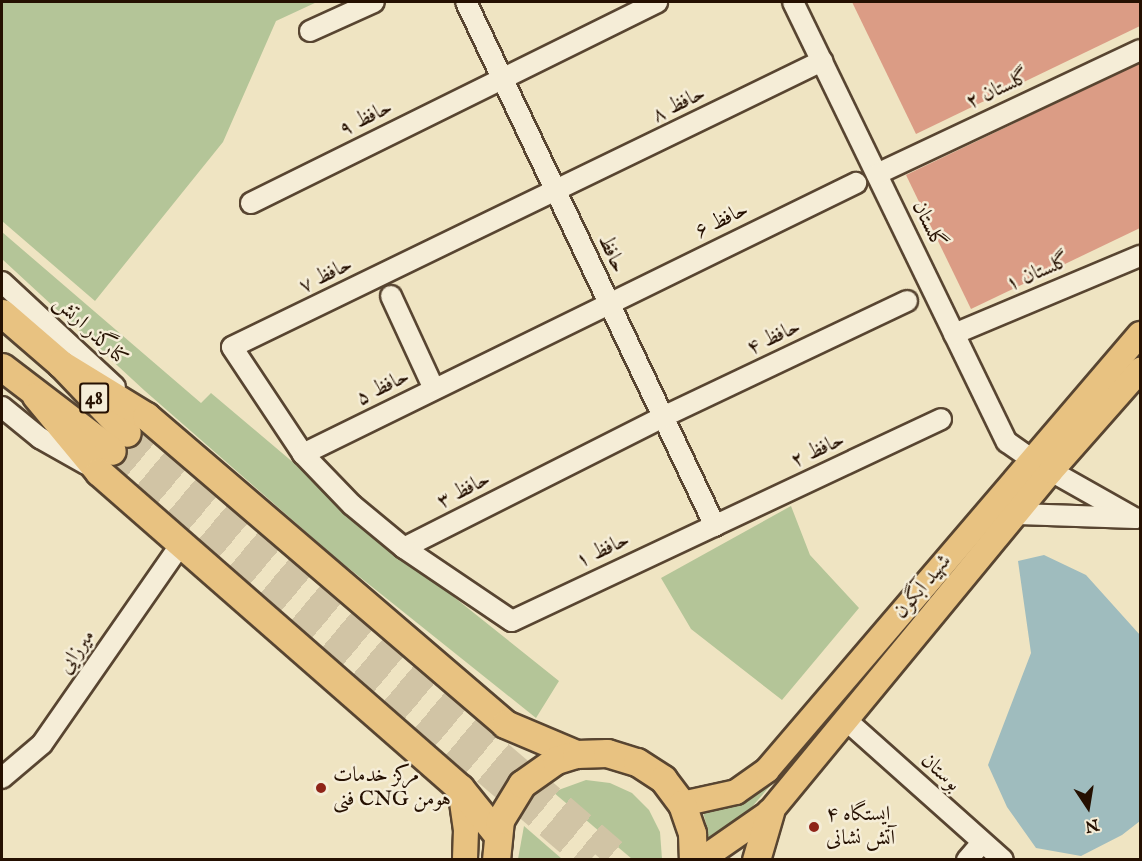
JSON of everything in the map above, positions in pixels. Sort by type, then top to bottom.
[{"type":"highway","name":"48","points":[[2,313],[61,364],[121,443]]},
{"type":"highway","points":[[2,367],[36,396],[121,443],[506,724],[576,754]]},
{"type":"highway","points":[[121,443],[182,544],[460,788],[492,848]]},
{"type":"highway","points":[[492,848],[509,801],[522,784],[546,765],[576,754],[607,753],[637,762],[663,779],[682,804],[693,833],[693,860]]},
{"type":"highway","points":[[756,860],[770,812]]},
{"type":"main road","name":"شهید آبگون","points":[[701,860],[770,812],[1018,514],[1041,465],[1140,334]]},
{"type":"main road","name":"شهید آبگون","points":[[682,804],[736,792],[767,770],[907,605],[1041,465],[1140,370]]},
{"type":"main road","points":[[907,605],[928,621]]},
{"type":"main road","points":[[460,788],[466,830],[465,860]]},
{"type":"street","points":[[310,31],[374,2]]},
{"type":"street","name":"حافظ","points":[[466,2],[661,418],[715,526]]},
{"type":"street","name":"حافظ ۹","points":[[251,203],[657,2]]},
{"type":"street","name":"گلستان","points":[[800,4],[822,61],[1007,441],[1041,465],[1137,520]]},
{"type":"street","name":"گلستان ۲","points":[[877,174],[1140,50]]},
{"type":"street","name":"حافظ ۸","points":[[556,192],[822,61]]},
{"type":"street","name":"حافظ ۶","points":[[607,303],[856,183]]},
{"type":"street","name":"حافظ ۷","points":[[303,454],[232,347],[556,192]]},
{"type":"street","name":"گلستان ۱","points":[[954,334],[1140,256]]},
{"type":"street","name":"کنارگذر ارتش","points":[[2,282],[121,443]]},
{"type":"street","points":[[391,296],[434,389]]},
{"type":"street","name":"حافظ ۴","points":[[661,418],[907,301]]},
{"type":"street","name":"حافظ ۵","points":[[303,454],[607,303]]},
{"type":"street","points":[[2,407],[40,438],[121,443]]},
{"type":"street","name":"حافظ ۳","points":[[404,548],[661,418]]},
{"type":"street","name":"حافظ ۲","points":[[715,526],[941,419]]},
{"type":"street","points":[[303,454],[352,505],[404,548]]},
{"type":"street","points":[[1018,514],[1137,520]]},
{"type":"street","name":"حافظ ۱","points":[[404,548],[512,621],[715,526]]},
{"type":"street","name":"میرزایی","points":[[2,778],[42,744],[182,544]]},
{"type":"street","name":"بوستان","points":[[846,720],[1003,860]]},
{"type":"street","points":[[967,860],[982,843]]},
{"type":"green space","points":[[2,2],[317,2],[276,21],[223,142],[95,301],[2,221]]},
{"type":"green space","points":[[2,232],[201,403],[211,393],[425,574],[559,681],[536,718],[336,558],[145,391],[2,259]]},
{"type":"green space","points":[[791,506],[810,555],[859,608],[782,700],[691,629],[661,578]]},
{"type":"green space","points":[[809,741],[745,815],[706,848],[708,831],[703,812],[752,792],[778,773]]},
{"type":"green space","points":[[586,780],[610,783],[632,793],[649,810],[660,832],[662,859],[632,859],[553,792]]},
{"type":"green space","points":[[524,826],[562,859],[518,859]]},
{"type":"water","points":[[1044,555],[1086,575],[1140,635],[1140,821],[1122,835],[1081,856],[1036,848],[1007,807],[988,765],[1031,653],[1018,561]]},
{"type":"building","points":[[852,2],[1140,2],[1140,26],[916,134]]},
{"type":"building","points":[[1140,63],[1140,228],[971,309],[906,175]]},
{"type":"tunnel","points":[[127,433],[623,860]]},
{"type":"tunnel","points":[[112,451],[590,860]]},
{"type":"place","name":"مرکز خدمات فنی CNG هومن","points":[[321,788]]},
{"type":"place","name":"ایستگاه ۴ آتش نشانی","points":[[814,827]]}]
